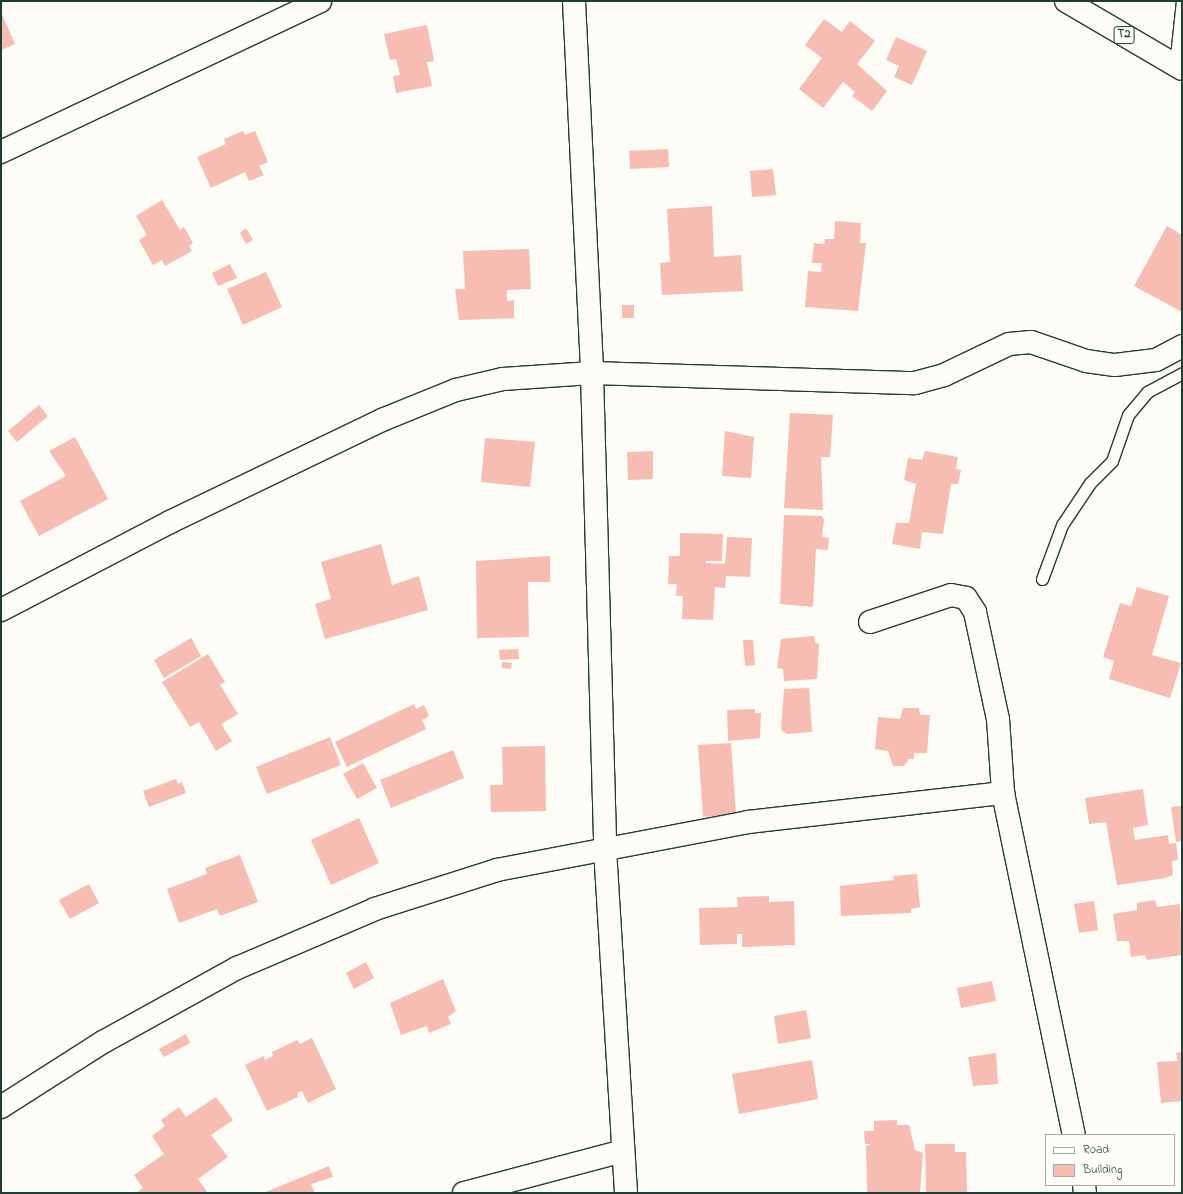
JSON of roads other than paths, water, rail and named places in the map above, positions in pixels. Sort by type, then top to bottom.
[{"type":"main road","points":[[1,152],[320,1]]},
{"type":"main road","points":[[574,1],[592,373],[605,849],[626,1193]]},
{"type":"main road","name":"T2","points":[[1066,1],[1179,67]]},
{"type":"main road","points":[[1,610],[170,522],[382,420],[456,390],[503,379],[592,373],[915,383],[944,375],[1009,344],[1031,342],[1086,362],[1115,365],[1156,360],[1182,346]]},
{"type":"main road","points":[[870,622],[952,595],[966,598],[975,612],[998,719],[1003,793],[1074,1134]]},
{"type":"main road","points":[[1,1107],[103,1042],[251,962],[375,910],[497,870],[748,822],[1003,793]]},
{"type":"main road","points":[[464,1193],[623,1151]]},
{"type":"lane","points":[[1179,67],[1182,1]]},
{"type":"lane","points":[[1042,579],[1062,525],[1075,502],[1112,461],[1128,415],[1147,392],[1182,373]]}]
